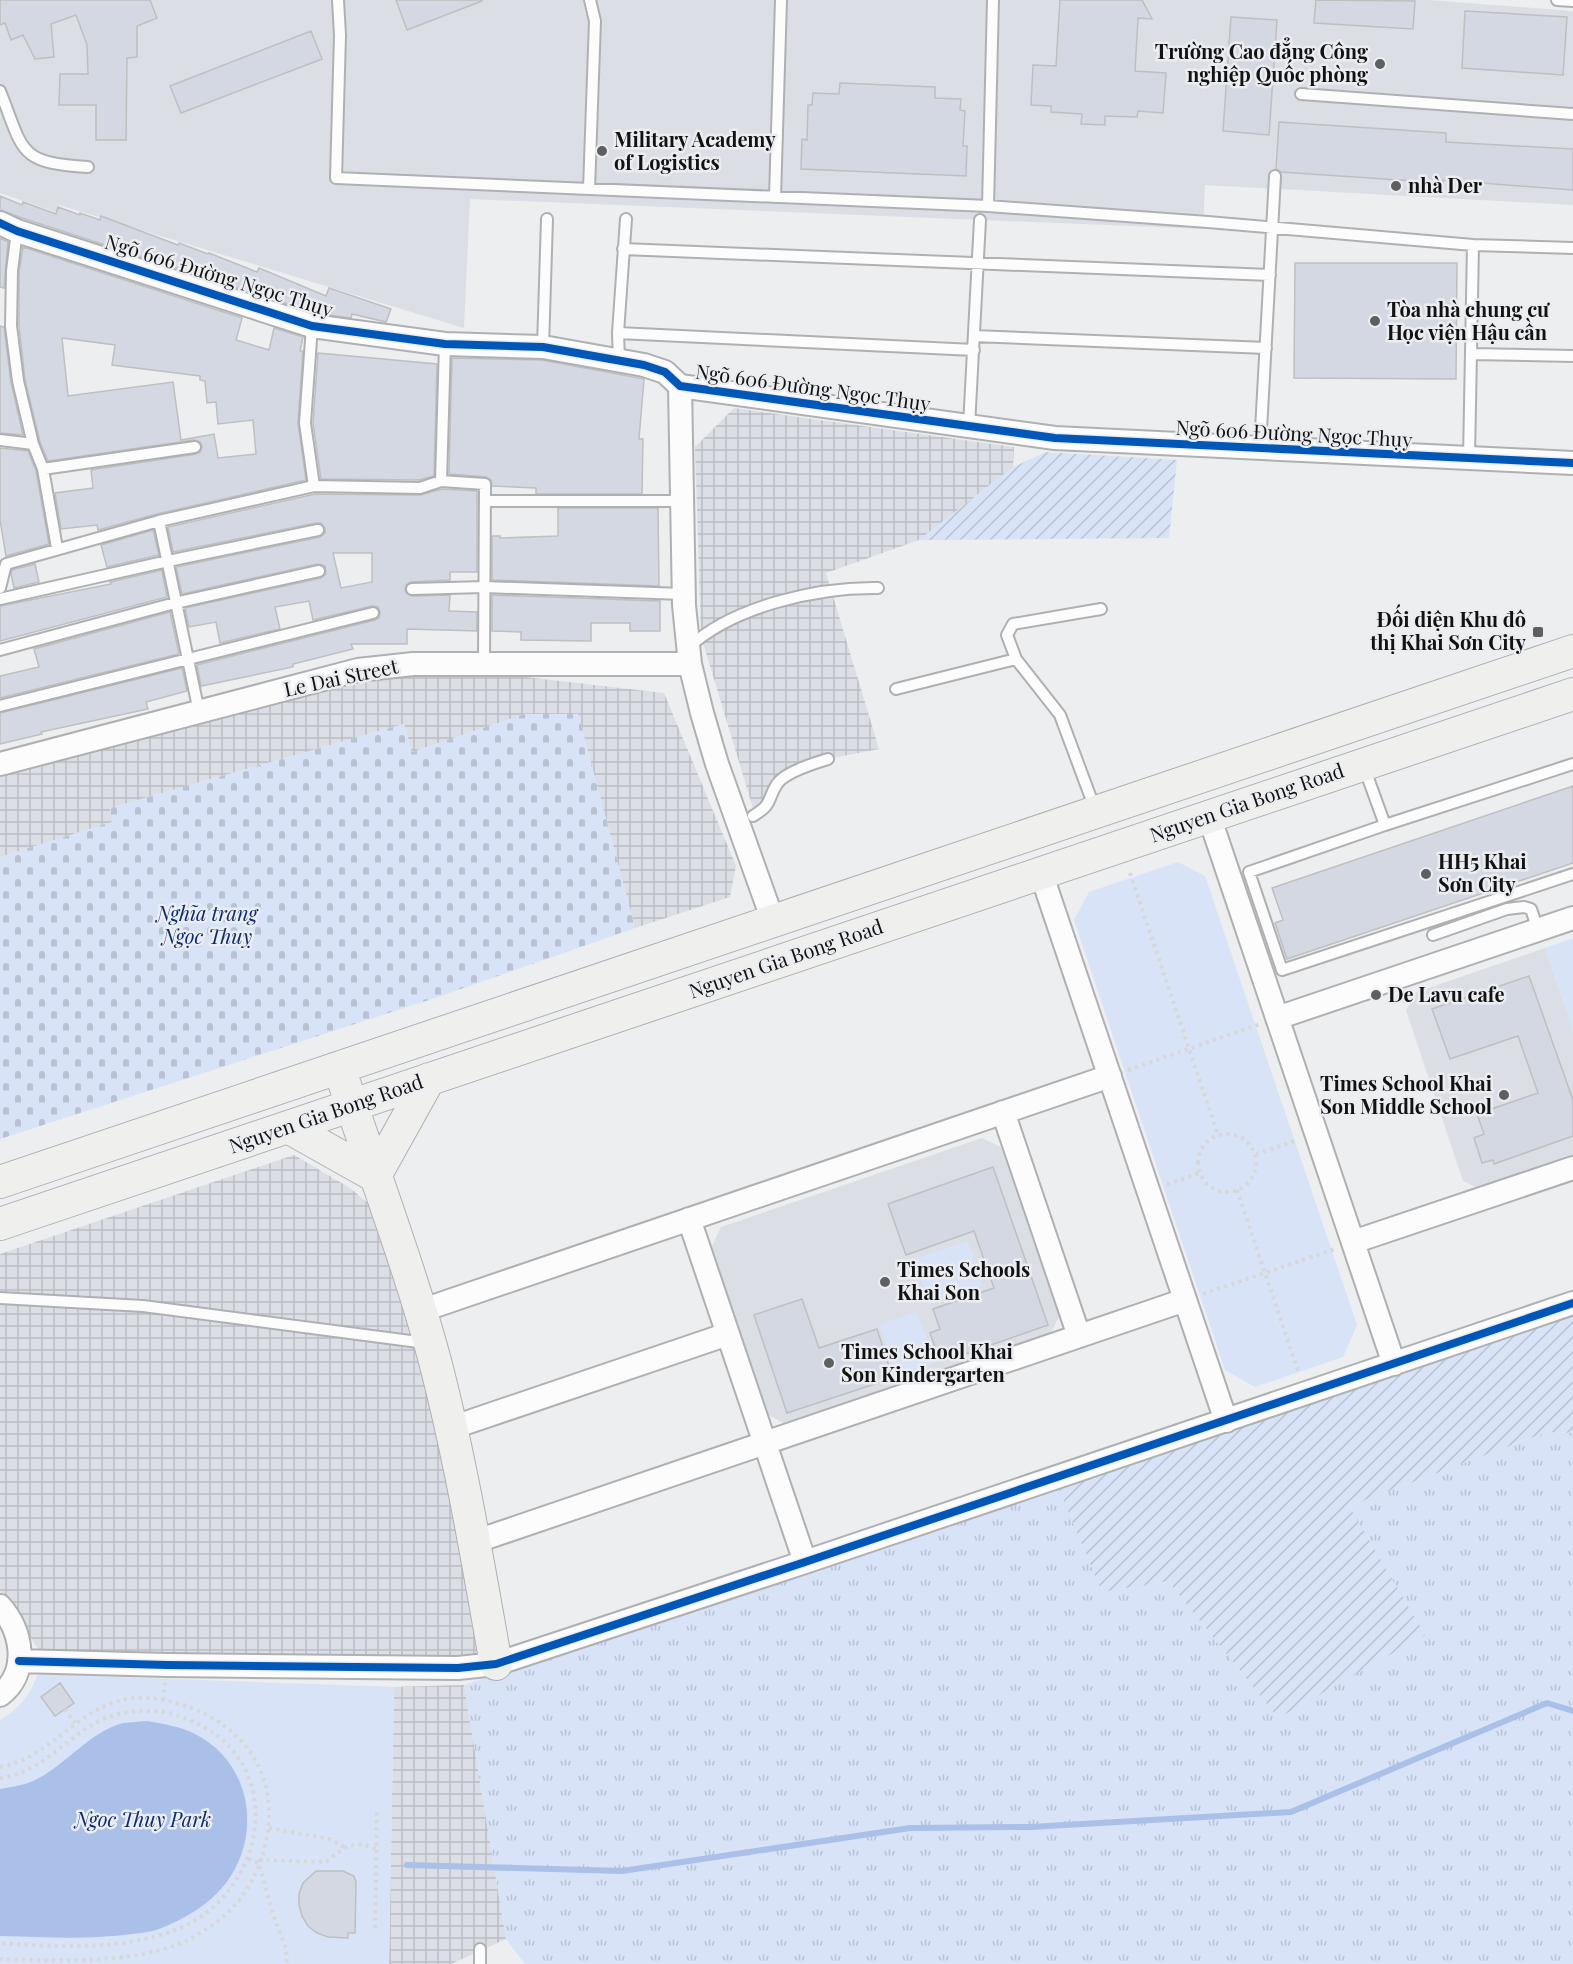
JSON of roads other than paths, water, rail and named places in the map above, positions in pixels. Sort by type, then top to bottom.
[{"type":"main road","name":"Nguyen Gia Bong Road","points":[[0,1182],[1573,651]]},
{"type":"main road","name":"Nguyen Gia Bong Road","points":[[0,1224],[1573,694]]},
{"type":"main road","points":[[1196,778],[1209,816]]},
{"type":"main road","points":[[1028,835],[1041,873]]},
{"type":"main road","points":[[339,1067],[430,1344],[451,1428],[496,1664]]},
{"type":"main road","points":[[375,1176],[429,1079]]},
{"type":"main road","points":[[288,1127],[375,1176]]},
{"type":"street","name":"Ngõ 606 Đường Ngọc Thụy","points":[[9,227],[312,326],[445,344],[543,347],[619,360],[665,372],[680,386],[1055,438],[1573,464]]},
{"type":"street","points":[[680,386],[683,594],[689,656],[717,764],[773,921]]},
{"type":"street","name":"Le Dai Street","points":[[0,764],[377,667],[689,656]]},
{"type":"street","points":[[1209,816],[1394,1364]]},
{"type":"street","points":[[1041,873],[1226,1420]]},
{"type":"street","points":[[1277,1018],[1535,920],[1573,918]]},
{"type":"street","points":[[420,1311],[1110,1076]]},
{"type":"street","points":[[1003,1112],[1078,1336]]},
{"type":"street","points":[[1353,1242],[1573,1168]]},
{"type":"street","points":[[689,1219],[805,1562]]},
{"type":"street","points":[[474,1542],[1185,1300]]},
{"type":"street","points":[[19,1660],[167,1665],[458,1668],[496,1664],[1573,1304]]},
{"type":"street","points":[[451,1428],[728,1334]]},
{"type":"street","points":[[0,1606],[11,1618],[19,1637],[19,1660],[15,1676],[0,1695]]},
{"type":"lane","points":[[338,0],[340,34],[336,178],[988,206],[1273,227],[1473,245],[1573,248]]},
{"type":"lane","points":[[589,189],[595,21],[590,0]]},
{"type":"lane","points":[[775,197],[781,0]]},
{"type":"lane","points":[[988,206],[993,0]]},
{"type":"lane","points":[[1557,0],[1573,1]]},
{"type":"lane","points":[[0,91],[21,144],[30,156],[42,162],[57,165],[88,167]]},
{"type":"lane","points":[[1301,94],[1573,114]]},
{"type":"lane","points":[[1260,448],[1275,176]]},
{"type":"lane","points":[[543,347],[546,219]]},
{"type":"lane","points":[[619,360],[618,333],[626,219]]},
{"type":"lane","points":[[969,426],[980,220]]},
{"type":"lane","points":[[9,227],[12,326],[18,381],[33,444],[43,469],[57,548]]},
{"type":"lane","points":[[1469,458],[1473,245]]},
{"type":"lane","points":[[623,249],[1270,275]]},
{"type":"lane","points":[[312,326],[305,423],[314,486]]},
{"type":"lane","points":[[618,333],[974,350]]},
{"type":"lane","points":[[974,336],[1266,348]]},
{"type":"lane","points":[[441,481],[445,344]]},
{"type":"lane","points":[[1471,354],[1573,356]]},
{"type":"lane","points":[[0,440],[33,444]]},
{"type":"lane","points":[[43,469],[195,447]]},
{"type":"lane","points":[[0,588],[6,564],[159,520],[314,486],[420,488],[441,481],[485,484],[484,664]]},
{"type":"lane","points":[[486,501],[681,501]]},
{"type":"lane","points":[[159,520],[200,712]]},
{"type":"lane","points":[[0,599],[318,530]]},
{"type":"lane","points":[[0,650],[175,603],[320,572]]},
{"type":"lane","points":[[412,589],[484,587],[683,594]]},
{"type":"lane","points":[[689,656],[701,636],[725,623],[789,598],[839,589],[878,588]]},
{"type":"lane","points":[[1096,812],[1060,715],[1016,659],[1007,635],[1013,624],[1101,609]]},
{"type":"lane","points":[[0,706],[60,693],[188,658],[374,613]]},
{"type":"lane","points":[[896,689],[1016,659]]},
{"type":"lane","points":[[753,816],[767,807],[778,782],[801,769],[828,759]]},
{"type":"lane","points":[[1363,764],[1385,825]]},
{"type":"lane","points":[[1573,764],[1249,872],[1282,970],[1573,874]]},
{"type":"lane","points":[[1523,890],[1535,920]]},
{"type":"lane","points":[[1433,935],[1507,909],[1524,908],[1535,920]]},
{"type":"lane","points":[[0,1298],[143,1306],[430,1344]]},
{"type":"lane","points":[[480,1948],[480,1964]]},
{"type":"water","points":[[147,1721],[189,1731],[214,1746],[229,1762],[239,1781],[245,1801],[247,1822],[245,1843],[238,1864],[226,1883],[220,1891],[196,1910],[178,1921],[153,1931],[99,1937],[0,1936],[0,1789],[25,1784],[41,1777],[97,1735],[110,1728],[123,1723]]},
{"type":"waterway","points":[[407,1865],[622,1871],[910,1828],[1031,1827],[1291,1812],[1547,1703],[1573,1711]]},
{"type":"place","name":"Trường Cao đẳng Công nghiệp Quốc phòng","points":[[1380,64]]},
{"type":"place","name":"Military Academy of Logistics","points":[[602,151]]},
{"type":"place","name":"nhà Der","points":[[1396,186]]},
{"type":"place","name":"Tòa nhà chung cư Học viện Hậu cần","points":[[1375,321]]},
{"type":"place","name":"Đối diện Khu đô thị Khai Sơn City","points":[[1538,632]]},
{"type":"place","name":"HH5 Khai Sơn City","points":[[1426,874]]},
{"type":"place","name":"De Lavu cafe","points":[[1376,995]]},
{"type":"place","name":"Times School Khai Son Middle School","points":[[1504,1095]]},
{"type":"place","name":"Times Schools Khai Son","points":[[885,1282]]},
{"type":"place","name":"Times School Khai Son Kindergarten","points":[[829,1363]]},
{"type":"park label","name":"Nghĩa trang Ngọc Thuỵ","points":[[207,926]]},
{"type":"park label","name":"Ngoc Thuy Park","points":[[143,1820]]}]
